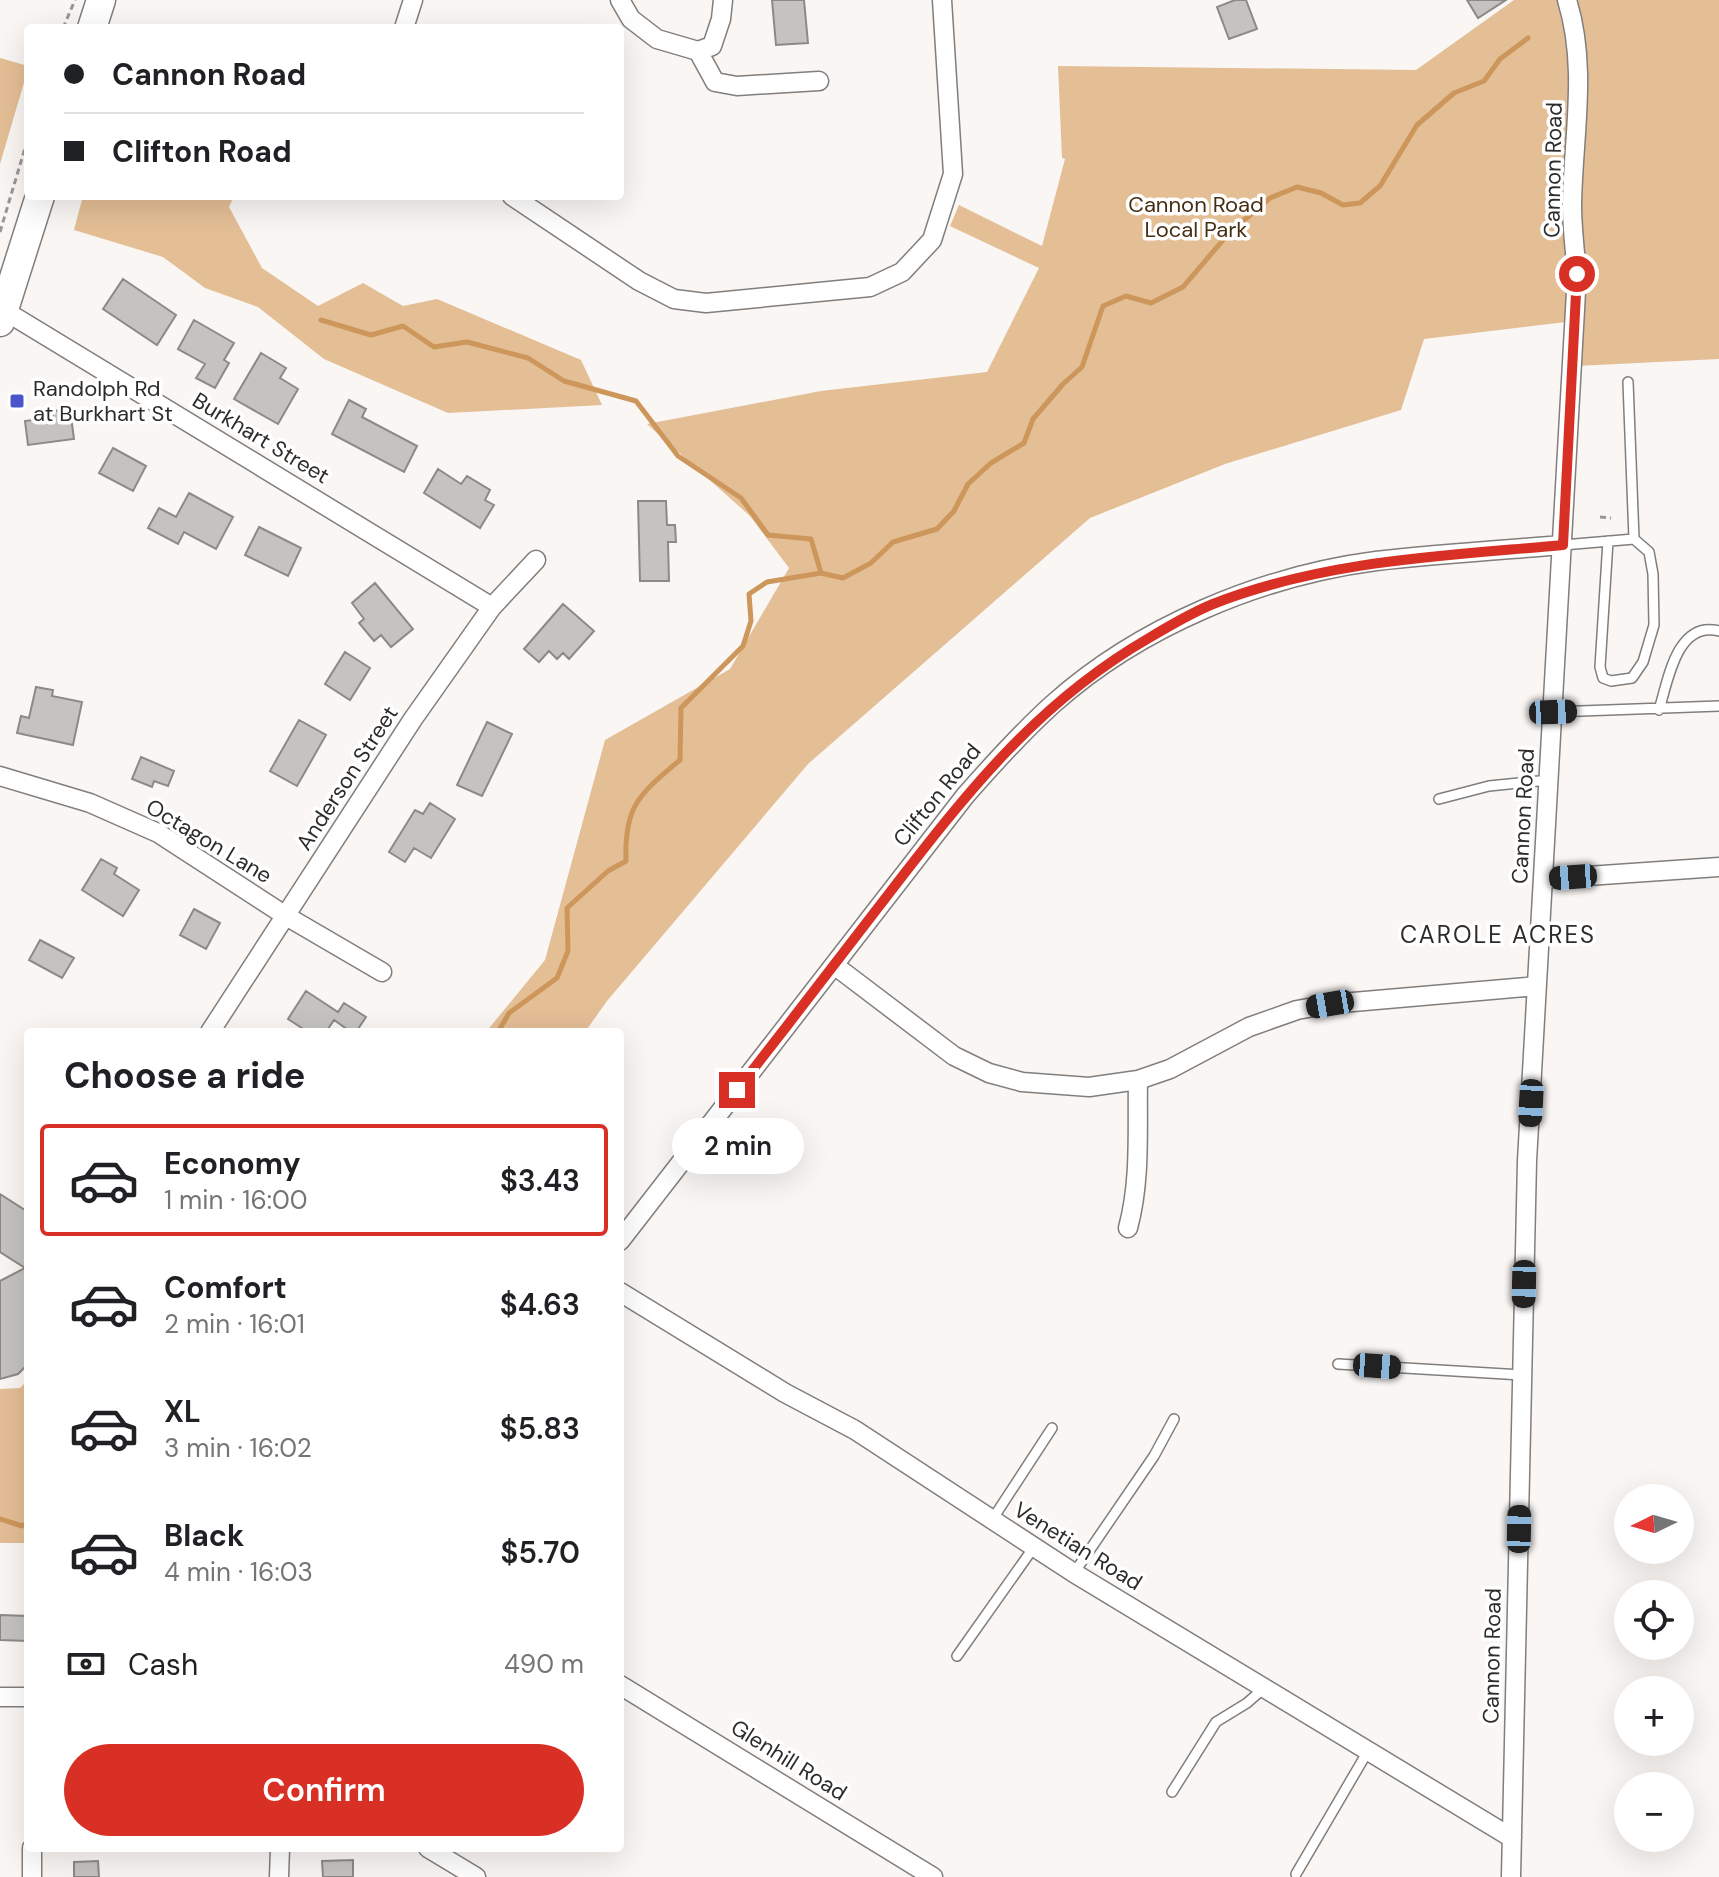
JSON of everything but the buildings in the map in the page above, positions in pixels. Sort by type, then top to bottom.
[{"type":"main road","points":[[93,24],[101,0]]},
{"type":"main road","points":[[1,314],[39,200]]},
{"type":"street","points":[[405,24],[413,0]]},
{"type":"street","points":[[620,0],[631,19],[657,39],[698,51],[712,46],[721,19],[723,0]]},
{"type":"street","points":[[518,200],[639,281],[674,299],[706,303],[870,287],[902,272],[932,240],[953,174],[942,0]]},
{"type":"street","name":"Cannon Road","points":[[1511,1877],[1527,1163],[1577,274],[1572,206],[1580,84],[1572,16],[1567,0]]},
{"type":"street","points":[[698,51],[715,82],[737,86],[819,81]]},
{"type":"street","name":"Burkhart Street","points":[[1,314],[492,607]]},
{"type":"street","name":"Clifton Road","points":[[624,1236],[965,796],[1010,745],[1055,702],[1118,655],[1212,604],[1308,575],[1374,562],[1563,545]]},
{"type":"street","name":"Anderson Street","points":[[213,1028],[413,719],[492,607],[536,560]]},
{"type":"street","name":"Octagon Lane","points":[[0,776],[90,803],[158,833],[286,916],[382,972]]},
{"type":"street","points":[[1544,879],[1719,867]]},
{"type":"street","points":[[834,965],[954,1056],[989,1073],[1022,1082],[1089,1087],[1138,1080],[1170,1069],[1249,1027],[1297,1010],[1330,1004],[1537,986]]},
{"type":"street","points":[[1128,1228],[1134,1206],[1138,1080]]},
{"type":"street","name":"Venetian Road","points":[[624,1294],[785,1393],[855,1430],[1074,1573],[1512,1838]]},
{"type":"street","name":"Glenhill Road","points":[[624,1687],[933,1877]]},
{"type":"street","points":[[0,1697],[24,1697]]},
{"type":"street","points":[[32,1852],[32,1877]]},
{"type":"street","points":[[279,1877],[280,1852]]},
{"type":"street","points":[[435,1852],[476,1877]]},
{"type":"lane","points":[[1628,382],[1634,539]]},
{"type":"lane","points":[[1563,545],[1608,541],[1634,539],[1649,552],[1653,574],[1654,625],[1643,662],[1632,678],[1611,681],[1603,678],[1600,667],[1608,541]]},
{"type":"lane","points":[[1659,710],[1674,661],[1685,640],[1705,628],[1719,631]]},
{"type":"lane","points":[[1553,712],[1719,706]]},
{"type":"lane","points":[[1439,799],[1489,786],[1549,780]]},
{"type":"lane","points":[[1338,1364],[1522,1375]]},
{"type":"lane","points":[[1074,1573],[1154,1456],[1174,1419]]},
{"type":"lane","points":[[992,1520],[1052,1428]]},
{"type":"lane","points":[[957,1656],[1034,1547]]},
{"type":"lane","points":[[1172,1792],[1216,1722],[1247,1703],[1264,1688]]},
{"type":"lane","points":[[1296,1874],[1368,1751]]},
{"type":"path","points":[[65,24],[75,0]]},
{"type":"path","points":[[0,232],[24,151]]},
{"type":"path","points":[[1600,517],[1611,518]]},
{"type":"green space","name":"Cannon Road Local Park","points":[[1514,0],[1719,0],[1719,359],[1576,366],[1574,321],[1424,339],[1401,410],[1225,464],[1090,518],[808,764],[607,1001],[588,1028],[489,1028],[545,960],[605,740],[730,669],[789,568],[750,516],[647,424],[821,391],[987,372],[1039,268],[950,226],[959,205],[1042,246],[1065,159],[1062,158],[1058,66],[1416,70]]},
{"type":"green space","points":[[0,58],[24,65],[24,83],[0,164]]},
{"type":"green space","points":[[82,200],[232,200],[229,207],[262,268],[318,306],[363,283],[403,306],[437,299],[581,360],[602,405],[448,413],[324,359],[258,307],[205,288],[163,257],[74,230]]},
{"type":"green space","points":[[24,1384],[24,1543],[0,1543],[0,1389],[20,1388]]},
{"type":"waterway","points":[[500,1028],[509,1013],[557,978],[568,951],[567,908],[608,871],[626,861],[628,826],[637,802],[654,782],[680,760],[681,708],[743,646],[751,621],[749,594],[767,582],[821,573],[843,578],[871,563],[893,542],[937,529],[954,511],[968,484],[991,463],[1024,443],[1033,419],[1082,367],[1103,306],[1126,296],[1151,303],[1183,287],[1229,233],[1270,198],[1297,187],[1321,193],[1343,205],[1360,203],[1380,186],[1417,125],[1454,93],[1484,81],[1500,59],[1528,38]]},
{"type":"waterway","points":[[321,320],[371,335],[403,326],[434,347],[467,342],[528,358],[564,381],[636,401],[678,456],[741,498],[768,535],[811,539],[821,573]]},
{"type":"waterway","points":[[0,1519],[24,1525]]},
{"type":"place","name":"Randolph Rd at Burkhart St","points":[[17,401]]},
{"type":"district","name":"CAROLE ACRES","points":[[1498,934]]},
{"type":"route","points":[[737,1090],[965,796],[1010,745],[1055,702],[1118,655],[1212,604],[1308,575],[1374,562],[1563,545],[1577,274]]}]
